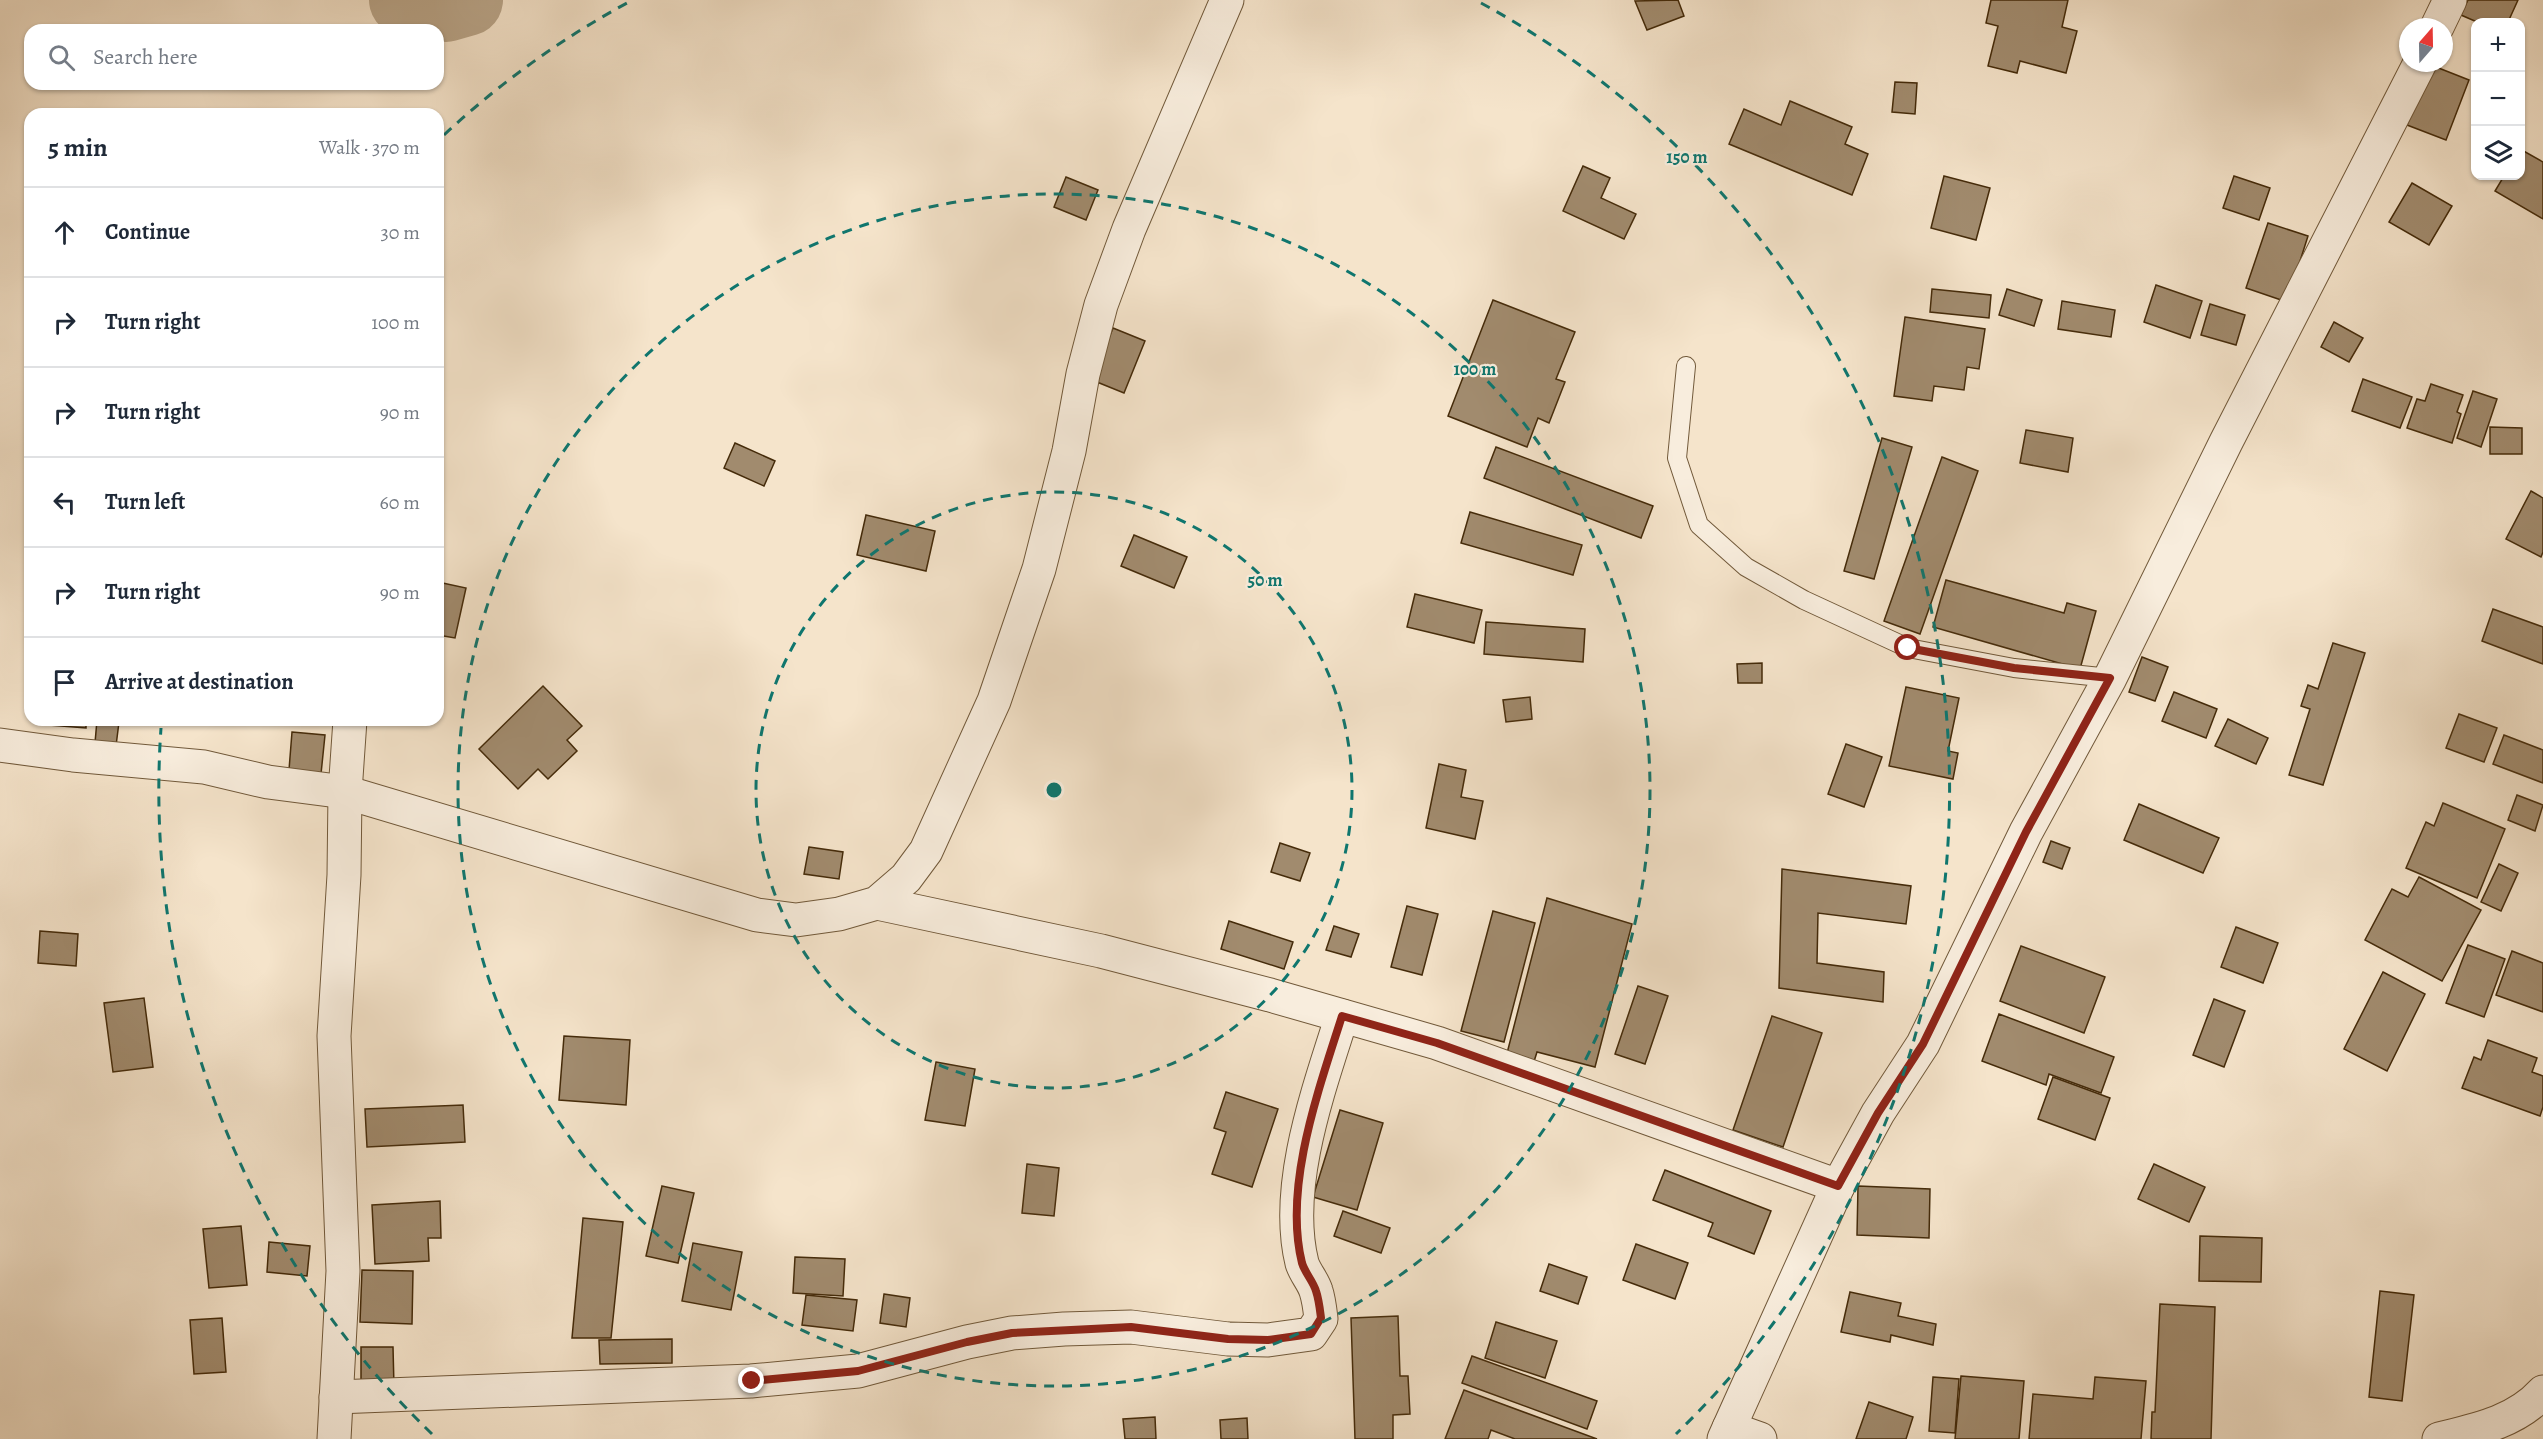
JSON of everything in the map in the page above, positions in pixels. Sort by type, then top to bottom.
[{"type":"street","points":[[0,745],[73,755],[204,767],[268,782],[345,792],[757,915],[796,920],[839,914],[877,903],[906,878],[926,851],[994,701],[1039,569],[1069,451],[1083,374],[1101,305],[1129,229],[1227,0]]},
{"type":"street","points":[[2441,18],[2450,0]]},
{"type":"street","points":[[1760,1439],[1726,1433],[1838,1186],[1878,1113],[1923,1044],[2026,832],[2110,678],[2231,431],[2415,72]]},
{"type":"street","points":[[334,1439],[343,1271],[334,1036],[344,875],[345,792],[350,726]]},
{"type":"street","points":[[877,903],[1101,951],[1437,1043],[1838,1186]]},
{"type":"street","points":[[336,1396],[752,1381],[858,1371],[1012,1333],[1064,1329],[1131,1327],[1228,1339],[1268,1340],[1311,1334],[1321,1318],[1316,1291],[1302,1264],[1297,1215],[1300,1175],[1312,1113],[1342,1016]]},
{"type":"street","points":[[2439,1439],[2502,1421],[2532,1405],[2543,1392]]},
{"type":"lane","points":[[1686,366],[1677,458],[1699,525],[1746,567],[1804,600],[1908,648],[2014,668],[2110,678]]},
{"type":"building","points":[[1678,0],[1684,16],[1647,30],[1635,1]]},
{"type":"building","points":[[1991,0],[2068,0],[2062,27],[2077,31],[2066,73],[2020,61],[2017,73],[1988,66],[1998,26],[1986,23]]},
{"type":"building","points":[[2468,0],[2518,0],[2510,18],[2471,19],[2461,15]]},
{"type":"building","points":[[2428,72],[2449,72],[2469,80],[2446,140],[2407,125]]},
{"type":"building","points":[[1895,82],[1917,83],[1915,114],[1892,112]]},
{"type":"building","points":[[1790,101],[1852,127],[1845,144],[1868,154],[1852,195],[1729,144],[1744,109],[1781,125]]},
{"type":"building","points":[[2525,152],[2543,162],[2543,219],[2495,191],[2502,180],[2525,180]]},
{"type":"building","points":[[1583,166],[1610,178],[1601,198],[1636,214],[1624,239],[1563,211]]},
{"type":"building","points":[[1944,176],[1990,188],[1976,240],[1931,228]]},
{"type":"building","points":[[2234,176],[2270,188],[2259,220],[2223,208]]},
{"type":"building","points":[[1066,177],[1098,190],[1086,220],[1054,207]]},
{"type":"building","points":[[2412,183],[2452,206],[2429,245],[2389,222]]},
{"type":"building","points":[[2268,223],[2308,236],[2287,302],[2246,288]]},
{"type":"building","points":[[2156,285],[2202,301],[2190,338],[2144,322]]},
{"type":"building","points":[[1932,289],[1991,295],[1989,318],[1930,312]]},
{"type":"building","points":[[2007,289],[2042,300],[2034,326],[1999,315]]},
{"type":"building","points":[[1493,300],[1575,332],[1556,379],[1565,382],[1549,423],[1538,418],[1527,447],[1448,416]]},
{"type":"building","points":[[2062,301],[2115,310],[2111,337],[2058,329]]},
{"type":"building","points":[[2210,304],[2245,315],[2236,345],[2201,335]]},
{"type":"building","points":[[1905,317],[1985,329],[1979,369],[1967,367],[1964,390],[1934,386],[1932,401],[1894,396]]},
{"type":"building","points":[[2334,322],[2363,338],[2349,362],[2321,347]]},
{"type":"building","points":[[1113,328],[1145,341],[1124,393],[1092,380]]},
{"type":"building","points":[[2363,379],[2412,397],[2400,428],[2352,411]]},
{"type":"building","points":[[2431,384],[2463,395],[2457,412],[2461,414],[2452,443],[2407,428],[2417,399],[2425,401]]},
{"type":"building","points":[[2473,391],[2497,399],[2481,447],[2457,438]]},
{"type":"building","points":[[2490,427],[2522,428],[2522,454],[2490,454]]},
{"type":"building","points":[[2026,430],[2073,438],[2068,472],[2020,463]]},
{"type":"building","points":[[1882,438],[1912,447],[1874,579],[1844,571]]},
{"type":"building","points":[[735,443],[775,461],[764,486],[724,468]]},
{"type":"building","points":[[1496,447],[1653,506],[1641,538],[1484,478]]},
{"type":"building","points":[[1942,457],[1978,471],[1920,634],[1884,621]]},
{"type":"building","points":[[2531,491],[2543,498],[2543,552],[2541,557],[2506,539]]},
{"type":"building","points":[[1470,512],[1582,545],[1573,575],[1461,543]]},
{"type":"building","points":[[866,515],[935,531],[926,571],[857,555]]},
{"type":"building","points":[[1134,535],[1187,557],[1174,588],[1121,566]]},
{"type":"building","points":[[1946,580],[2064,613],[2067,603],[2096,611],[2080,669],[1933,627]]},
{"type":"building","points":[[444,583],[466,588],[455,638],[444,636]]},
{"type":"building","points":[[1415,594],[1482,610],[1474,643],[1407,627]]},
{"type":"building","points":[[2493,609],[2543,627],[2543,664],[2482,641]]},
{"type":"building","points":[[1486,622],[1585,629],[1583,662],[1484,654]]},
{"type":"building","points":[[2333,643],[2365,653],[2323,785],[2289,775],[2310,709],[2301,706],[2308,685],[2318,689]]},
{"type":"building","points":[[2142,657],[2168,667],[2155,701],[2129,692]]},
{"type":"building","points":[[1762,663],[1762,683],[1738,683],[1737,664]]},
{"type":"building","points":[[543,686],[582,726],[567,740],[577,751],[548,779],[538,769],[518,789],[479,749]]},
{"type":"building","points":[[1906,687],[1959,698],[1948,751],[1958,753],[1953,779],[1889,766]]},
{"type":"building","points":[[2174,692],[2217,709],[2206,738],[2162,721]]},
{"type":"building","points":[[1530,697],[1532,719],[1506,722],[1503,700]]},
{"type":"building","points":[[2459,714],[2497,728],[2484,762],[2446,748]]},
{"type":"building","points":[[2228,719],[2268,738],[2256,764],[2215,746]]},
{"type":"building","points":[[61,726],[86,726],[86,728]]},
{"type":"building","points":[[96,726],[118,726],[116,746],[95,743]]},
{"type":"building","points":[[292,732],[325,735],[321,774],[289,770]]},
{"type":"building","points":[[2504,735],[2543,750],[2543,783],[2493,764]]},
{"type":"building","points":[[1846,744],[1882,757],[1864,807],[1828,794]]},
{"type":"building","points":[[1439,764],[1466,770],[1461,797],[1483,801],[1475,839],[1426,828]]},
{"type":"building","points":[[2517,795],[2543,805],[2535,831],[2508,820]]},
{"type":"building","points":[[2443,803],[2505,829],[2477,898],[2406,868],[2426,822],[2434,826]]},
{"type":"building","points":[[2139,804],[2219,838],[2203,873],[2124,840]]},
{"type":"building","points":[[2051,841],[2070,848],[2062,869],[2043,862]]},
{"type":"building","points":[[1280,843],[1310,853],[1300,881],[1271,872]]},
{"type":"building","points":[[809,847],[843,852],[839,879],[804,874]]},
{"type":"building","points":[[2499,864],[2518,873],[2501,911],[2481,902]]},
{"type":"building","points":[[1782,869],[1911,886],[1906,924],[1818,913],[1817,963],[1884,972],[1883,1002],[1779,988]]},
{"type":"building","points":[[2419,877],[2481,910],[2442,981],[2365,940],[2392,889],[2408,897]]},
{"type":"building","points":[[1547,898],[1632,924],[1595,1067],[1537,1052],[1532,1068],[1505,1061]]},
{"type":"building","points":[[1407,906],[1438,914],[1422,975],[1391,967]]},
{"type":"building","points":[[1493,911],[1535,923],[1504,1042],[1461,1031]]},
{"type":"building","points":[[1229,921],[1293,942],[1284,969],[1221,949]]},
{"type":"building","points":[[1334,926],[1359,934],[1351,957],[1326,950]]},
{"type":"building","points":[[2236,927],[2278,943],[2263,983],[2221,967]]},
{"type":"building","points":[[40,931],[78,934],[76,966],[38,963]]},
{"type":"building","points":[[2468,945],[2505,959],[2484,1017],[2446,1003]]},
{"type":"building","points":[[2021,946],[2105,977],[2084,1033],[2000,1001]]},
{"type":"building","points":[[2512,951],[2543,963],[2543,1012],[2496,995]]},
{"type":"building","points":[[2383,972],[2425,994],[2387,1071],[2344,1049]]},
{"type":"building","points":[[1638,986],[1668,996],[1645,1064],[1615,1054]]},
{"type":"building","points":[[144,998],[153,1067],[113,1072],[104,1003]]},
{"type":"building","points":[[2214,999],[2245,1011],[2224,1067],[2193,1055]]},
{"type":"building","points":[[1999,1014],[2114,1057],[2101,1093],[2049,1074],[2046,1085],[1982,1061]]},
{"type":"building","points":[[1772,1016],[1822,1033],[1783,1147],[1733,1130]]},
{"type":"building","points":[[564,1036],[630,1040],[626,1105],[559,1100]]},
{"type":"building","points":[[2488,1040],[2537,1058],[2532,1072],[2543,1076],[2543,1107],[2540,1116],[2462,1088],[2474,1057],[2481,1060]]},
{"type":"building","points":[[936,1062],[975,1069],[965,1126],[925,1120]]},
{"type":"building","points":[[2053,1077],[2110,1098],[2095,1140],[2038,1119]]},
{"type":"building","points":[[1226,1092],[1278,1109],[1252,1187],[1212,1174],[1226,1132],[1214,1128]]},
{"type":"building","points":[[463,1105],[465,1142],[367,1147],[365,1109]]},
{"type":"building","points":[[1340,1110],[1383,1123],[1357,1210],[1313,1197]]},
{"type":"building","points":[[1027,1164],[1059,1168],[1054,1216],[1022,1213]]},
{"type":"building","points":[[2154,1164],[2205,1187],[2189,1222],[2138,1199]]},
{"type":"building","points":[[1665,1170],[1771,1211],[1754,1254],[1708,1236],[1713,1223],[1653,1200]]},
{"type":"building","points":[[662,1186],[694,1193],[678,1263],[646,1256]]},
{"type":"building","points":[[1858,1186],[1930,1189],[1929,1238],[1857,1235]]},
{"type":"building","points":[[440,1201],[441,1238],[428,1238],[429,1261],[375,1264],[372,1205]]},
{"type":"building","points":[[1343,1211],[1390,1228],[1381,1253],[1334,1236]]},
{"type":"building","points":[[583,1218],[623,1222],[611,1338],[572,1338]]},
{"type":"building","points":[[241,1226],[247,1285],[209,1288],[203,1229]]},
{"type":"building","points":[[2200,1236],[2262,1238],[2261,1282],[2199,1281]]},
{"type":"building","points":[[269,1242],[310,1246],[307,1276],[267,1272]]},
{"type":"building","points":[[693,1243],[742,1252],[731,1310],[682,1301]]},
{"type":"building","points":[[1636,1244],[1688,1263],[1675,1299],[1623,1280]]},
{"type":"building","points":[[795,1257],[845,1259],[843,1296],[793,1293]]},
{"type":"building","points":[[1549,1264],[1587,1277],[1578,1304],[1540,1291]]},
{"type":"building","points":[[362,1270],[413,1271],[412,1324],[360,1322]]},
{"type":"building","points":[[2380,1291],[2414,1295],[2402,1401],[2369,1397]]},
{"type":"building","points":[[1850,1292],[1901,1303],[1898,1316],[1936,1324],[1933,1345],[1891,1335],[1890,1342],[1841,1332]]},
{"type":"building","points":[[884,1294],[910,1298],[906,1327],[880,1323]]},
{"type":"building","points":[[806,1295],[857,1300],[853,1331],[802,1325]]},
{"type":"building","points":[[2160,1304],[2215,1307],[2211,1439],[2151,1439],[2152,1412],[2155,1412]]},
{"type":"building","points":[[1398,1316],[1400,1376],[1408,1376],[1410,1414],[1393,1415],[1393,1439],[1355,1439],[1351,1318]]},
{"type":"building","points":[[222,1318],[226,1372],[194,1374],[190,1320]]},
{"type":"building","points":[[1496,1322],[1557,1341],[1545,1378],[1485,1358]]},
{"type":"building","points":[[672,1339],[672,1363],[600,1364],[599,1340]]},
{"type":"building","points":[[361,1347],[393,1347],[394,1387],[361,1388]]},
{"type":"building","points":[[1472,1356],[1597,1401],[1587,1429],[1462,1383]]},
{"type":"building","points":[[1961,1376],[2024,1381],[2019,1439],[1955,1439]]},
{"type":"building","points":[[1933,1377],[1959,1379],[1955,1433],[1929,1431]]},
{"type":"building","points":[[2095,1377],[2146,1381],[2141,1439],[2029,1439],[2033,1394],[2093,1399]]},
{"type":"building","points":[[1464,1390],[1597,1439],[1515,1439],[1491,1430],[1488,1439],[1445,1439]]},
{"type":"building","points":[[1869,1402],[1913,1417],[1906,1439],[1856,1439]]},
{"type":"building","points":[[1155,1417],[1156,1439],[1125,1439],[1123,1419]]},
{"type":"building","points":[[1247,1418],[1248,1439],[1221,1439],[1220,1420]]},
{"type":"waterway","points":[[405,0],[446,6],[467,0]]},
{"type":"route","points":[[752,1381],[858,1371],[967,1342],[1012,1333],[1131,1327],[1228,1339],[1268,1340],[1311,1334],[1321,1318],[1316,1291],[1302,1264],[1297,1215],[1300,1175],[1312,1113],[1342,1016],[1437,1043],[1838,1186],[1878,1113],[1923,1044],[2026,832],[2110,678],[2014,668],[1908,648]]}]
